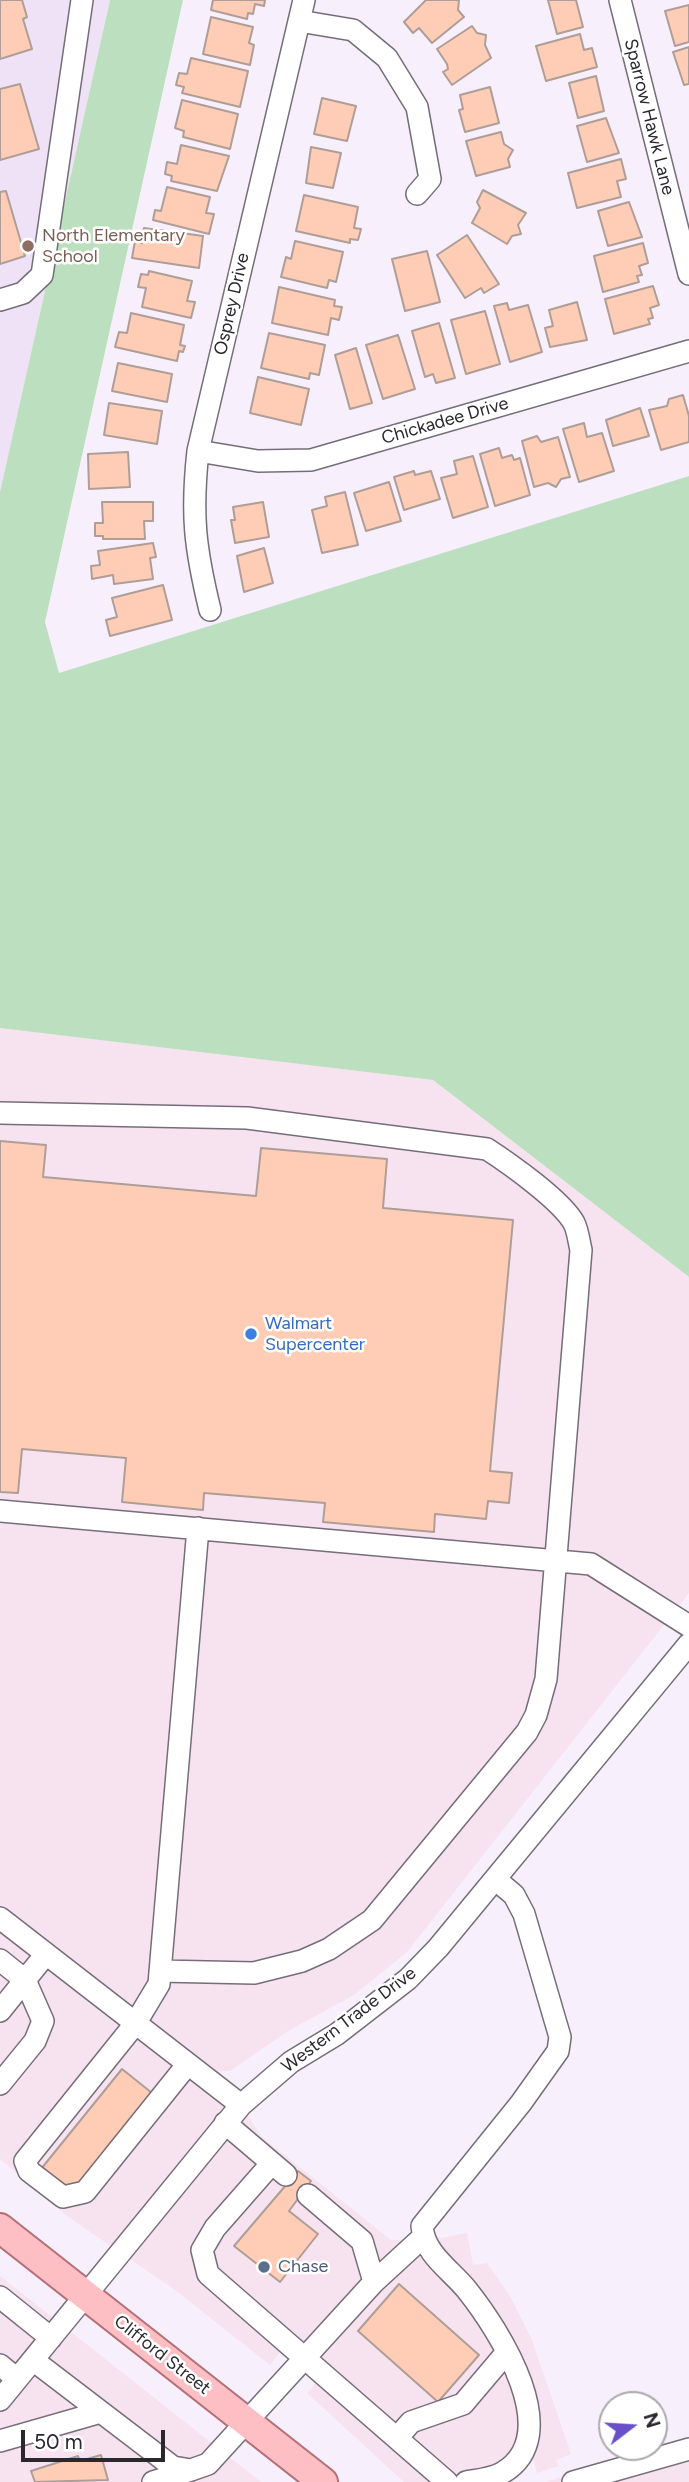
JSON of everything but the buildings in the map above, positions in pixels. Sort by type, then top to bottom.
[{"type":"main road","name":"Clifford Street","points":[[0,2228],[323,2482]]},
{"type":"street","points":[[0,300],[23,293],[42,275],[82,0]]},
{"type":"street","name":"Sparrow Hawk Lane","points":[[620,0],[689,274]]},
{"type":"street","points":[[301,10],[353,30],[387,58],[416,107],[430,179],[417,194]]},
{"type":"street","name":"Osprey Drive","points":[[210,610],[196,552],[192,501],[198,451],[301,10]]},
{"type":"street","name":"Chickadee Drive","points":[[198,451],[258,461],[311,460],[689,351]]},
{"type":"street","points":[[0,1113],[247,1118],[487,1149],[514,1167],[575,1224],[581,1250],[545,1679],[536,1715],[527,1732],[372,1920],[329,1948],[302,1961],[254,1973],[160,1971]]},
{"type":"street","points":[[0,1511],[591,1564],[689,1626]]},
{"type":"street","points":[[187,2064],[85,2192],[63,2197],[29,2171],[24,2161],[135,2024],[159,1984],[198,1528]]},
{"type":"street","name":"Western Trade Drive","points":[[0,2400],[241,2105],[290,2062],[337,2034],[408,1979],[495,1879],[689,1644]]},
{"type":"street","points":[[466,2482],[499,2475],[508,2470],[528,2443],[530,2417],[498,2332],[467,2289],[431,2252],[423,2236],[422,2226],[558,2051],[560,2037],[524,1914],[514,1895],[495,1879]]},
{"type":"street","points":[[0,1918],[241,2105]]},
{"type":"street","points":[[0,2011],[46,1954]]},
{"type":"street","points":[[0,1960],[25,1980],[40,2013],[42,2029],[0,2084]]},
{"type":"street","points":[[225,2123],[279,2169],[215,2228],[202,2250],[208,2274],[447,2482]]},
{"type":"street","points":[[309,2195],[362,2241],[374,2282]]},
{"type":"street","points":[[153,2482],[208,2465],[374,2282],[423,2236]]},
{"type":"street","points":[[0,2297],[51,2338]]},
{"type":"street","points":[[397,2438],[411,2422],[463,2404],[507,2352]]},
{"type":"street","points":[[33,2360],[173,2467],[191,2470]]},
{"type":"street","points":[[0,2365],[17,2379]]},
{"type":"street","points":[[0,2441],[101,2412]]},
{"type":"street","points":[[573,2482],[689,2449]]},
{"type":"shaded area","name":"North Elementary School","points":[[0,0],[110,0],[0,492]]},
{"type":"shaded area","points":[[0,1028],[433,1080],[689,1277],[689,1593],[407,1952],[354,1995],[288,2031],[230,2071],[219,2071],[262,2137],[391,2240],[441,2238],[467,2233],[473,2265],[487,2263],[510,2296],[532,2340],[571,2454],[556,2460],[558,2466],[537,2473],[534,2460],[527,2461],[518,2474],[503,2482],[404,2482],[307,2393],[318,2381],[281,2351],[270,2365],[175,2290],[67,2216],[0,2159]]},
{"type":"shaded area","points":[[0,2276],[47,2313],[261,2482],[0,2482]]},
{"type":"shaded area","points":[[689,2440],[689,2482],[545,2482],[617,2461],[668,2461],[668,2446]]},
{"type":"green space","points":[[110,0],[183,0],[45,622],[59,673],[689,476],[689,1277],[433,1080],[0,1028],[0,492]]},
{"type":"place","name":"North Elementary School","points":[[28,246]]},
{"type":"place","name":"Walmart Supercenter","points":[[251,1334]]},
{"type":"place","name":"Chase","points":[[264,2267]]}]
